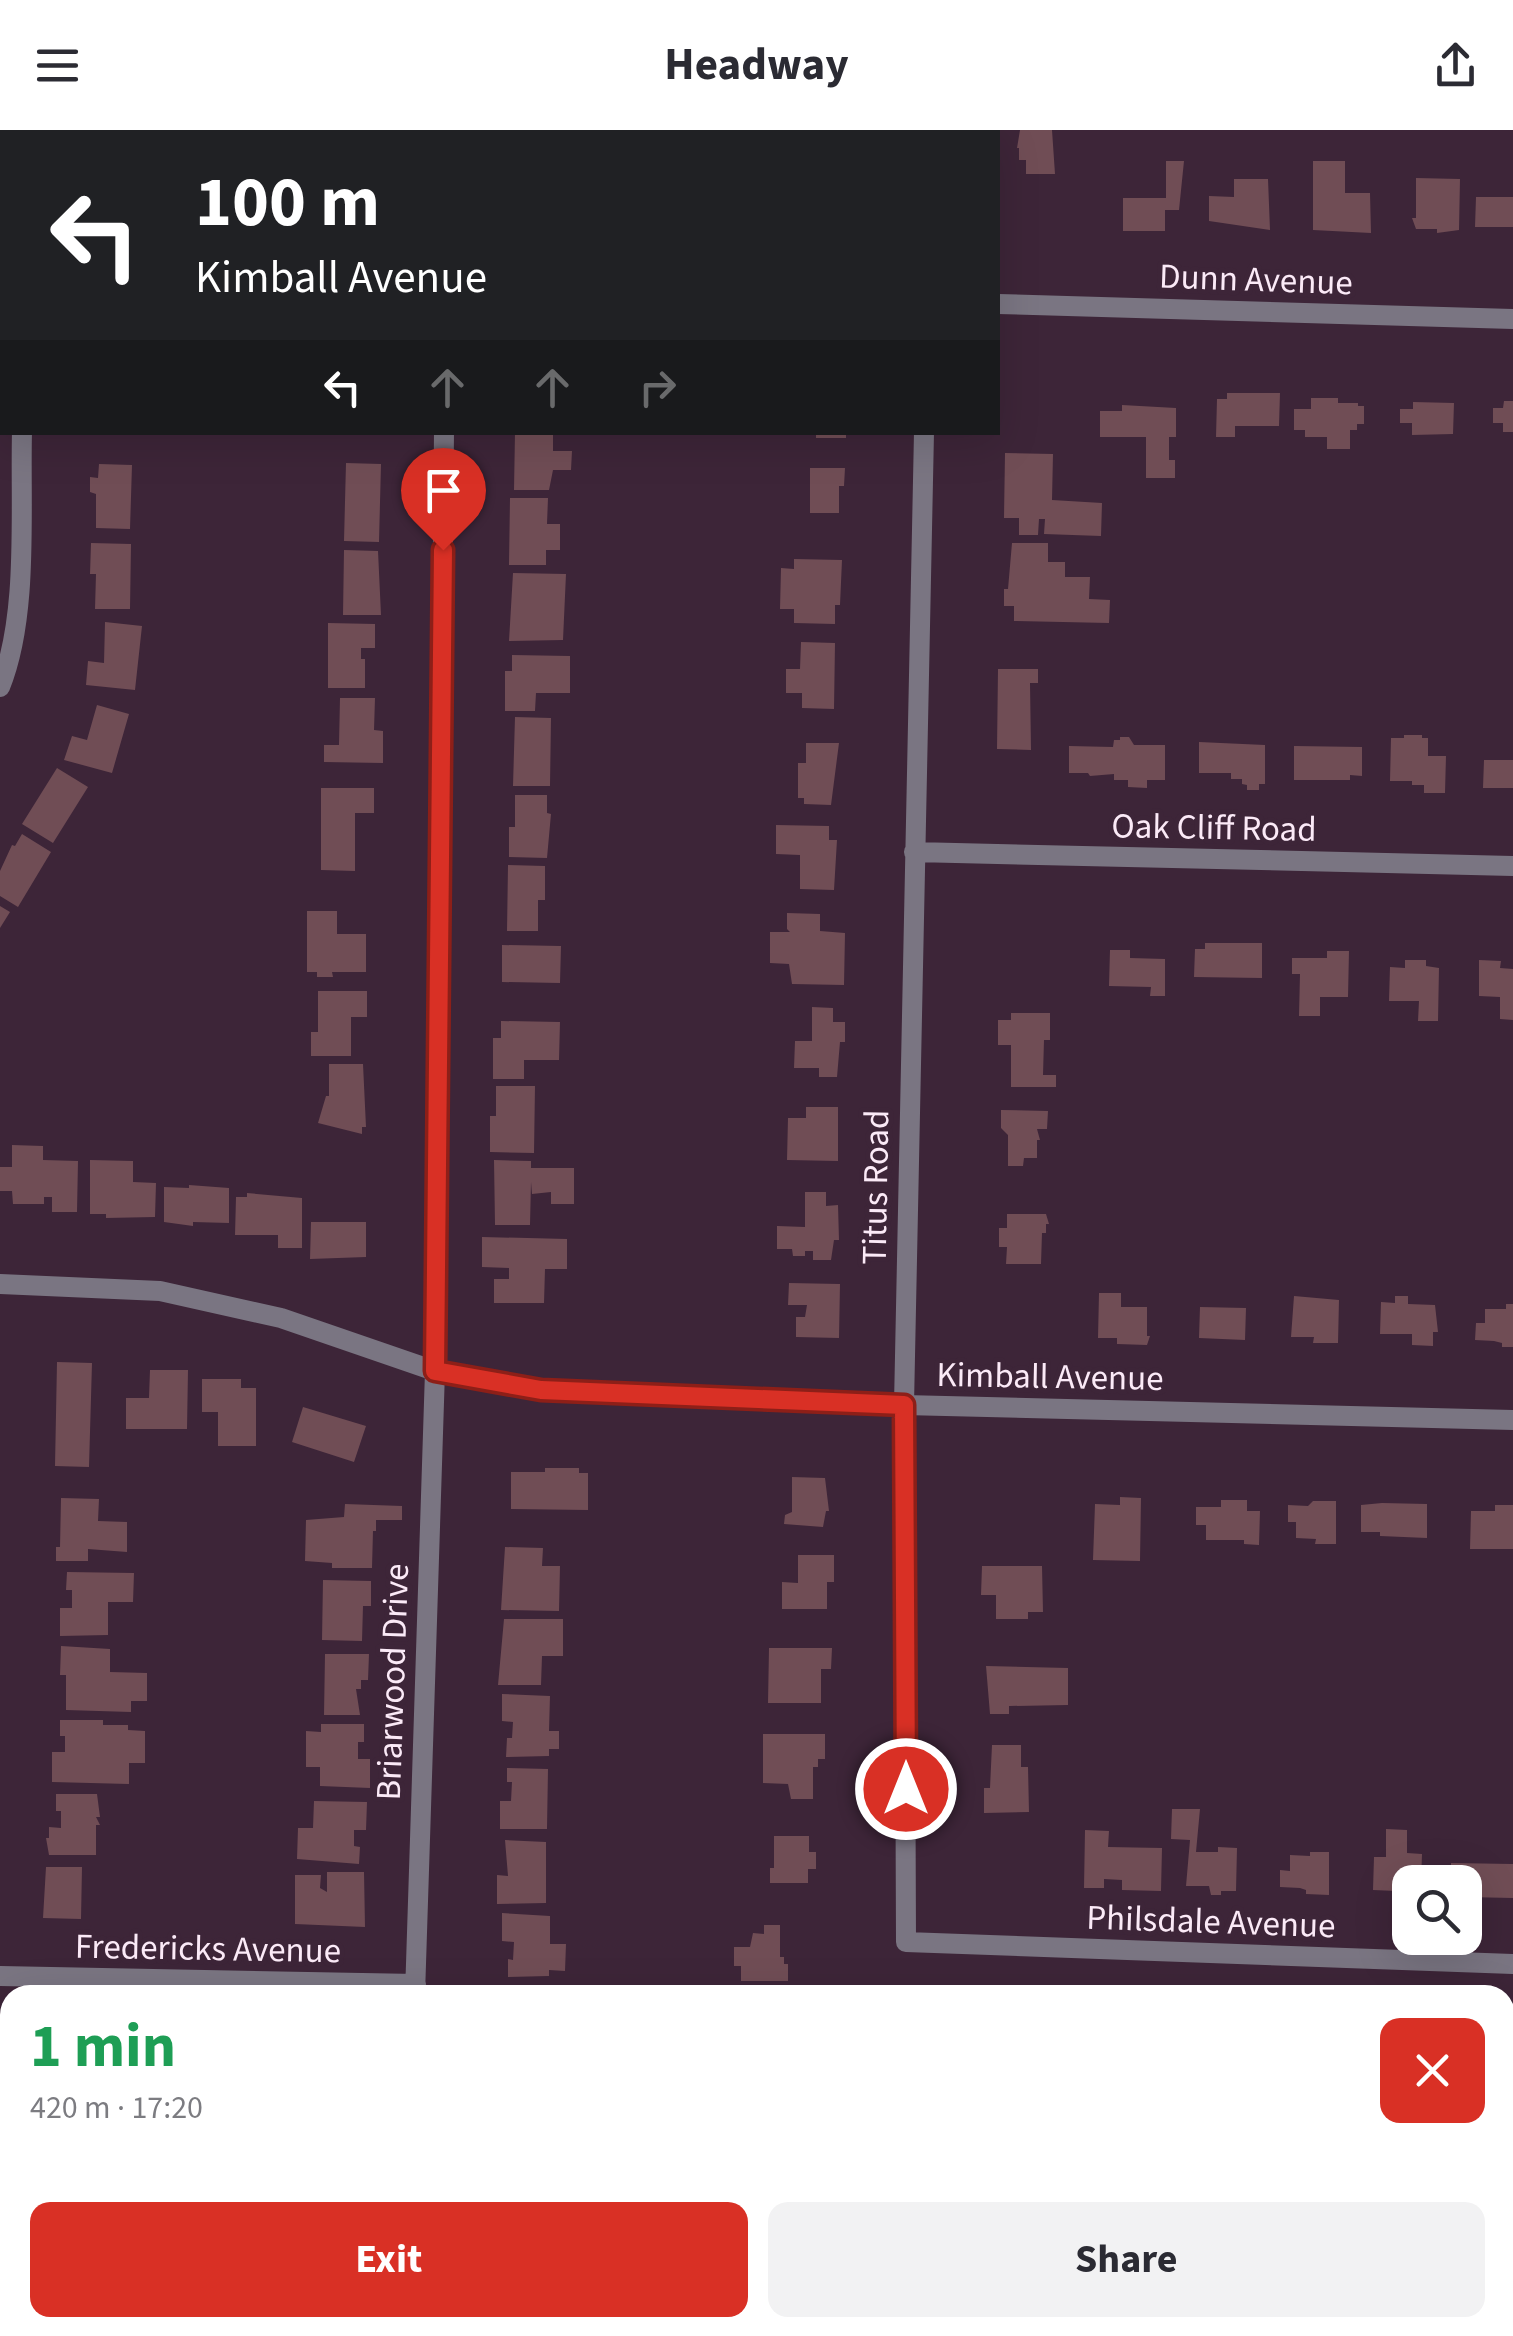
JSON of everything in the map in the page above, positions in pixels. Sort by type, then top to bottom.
[{"type":"street","name":"Dunn Avenue","points":[[1000,304],[1513,319]]},
{"type":"street","points":[[0,687],[18,606],[22,435]]},
{"type":"street","name":"Briarwood Drive","points":[[415,1985],[435,1371],[444,435]]},
{"type":"street","name":"Titus Road","points":[[906,1942],[904,1405],[924,435]]},
{"type":"street","name":"Oak Cliff Road","points":[[914,852],[1513,866]]},
{"type":"street","name":"Kimball Avenue","points":[[0,1284],[160,1291],[282,1318],[435,1371],[541,1390],[904,1405],[1513,1420]]},
{"type":"street","name":"Philsdale Avenue","points":[[906,1942],[1513,1964]]},
{"type":"street","name":"Fredericks Avenue","points":[[0,1976],[287,1985]]},
{"type":"building","points":[[1020,130],[1052,130],[1055,174],[1026,174],[1026,160],[1019,160],[1017,148]]},
{"type":"building","points":[[1166,161],[1184,161],[1179,210],[1165,210],[1165,231],[1123,231],[1123,198],[1166,198]]},
{"type":"building","points":[[1313,161],[1345,161],[1345,193],[1370,193],[1371,233],[1313,230]]},
{"type":"building","points":[[1416,178],[1460,179],[1459,230],[1437,233],[1437,229],[1416,229],[1412,218],[1416,218]]},
{"type":"building","points":[[1234,179],[1268,179],[1270,230],[1209,221],[1209,196],[1234,197]]},
{"type":"building","points":[[1476,197],[1513,197],[1513,227],[1475,227]]},
{"type":"building","points":[[1227,393],[1280,393],[1279,426],[1235,426],[1235,437],[1216,437],[1217,399],[1227,399]]},
{"type":"building","points":[[1311,398],[1338,398],[1338,403],[1364,406],[1364,424],[1350,430],[1350,449],[1327,449],[1327,437],[1305,437],[1305,430],[1294,430],[1294,409],[1311,409]]},
{"type":"building","points":[[1504,401],[1513,401],[1513,432],[1503,432],[1503,423],[1493,423],[1493,408],[1503,408]]},
{"type":"building","points":[[1413,402],[1454,403],[1453,434],[1412,435],[1412,423],[1400,423],[1400,409],[1413,409]]},
{"type":"building","points":[[1122,405],[1176,408],[1176,437],[1169,437],[1169,460],[1175,460],[1175,478],[1146,478],[1146,437],[1100,437],[1100,411],[1122,411]]},
{"type":"building","points":[[515,435],[553,435],[553,451],[572,451],[571,470],[553,470],[549,490],[514,490]]},
{"type":"building","points":[[816,435],[846,435],[846,438]]},
{"type":"building","points":[[1005,453],[1053,454],[1052,500],[1102,503],[1101,536],[1044,534],[1045,519],[1039,519],[1038,535],[1019,535],[1019,518],[1004,518]]},
{"type":"building","points":[[346,463],[381,464],[379,542],[344,541]]},
{"type":"building","points":[[99,464],[132,465],[130,529],[96,528],[96,494],[90,492],[90,477],[98,478]]},
{"type":"building","points":[[810,468],[845,468],[844,486],[839,486],[839,513],[810,513]]},
{"type":"building","points":[[510,498],[548,498],[547,524],[560,524],[560,550],[546,550],[546,565],[509,565]]},
{"type":"building","points":[[91,543],[131,544],[130,609],[95,609],[96,574],[90,574]]},
{"type":"building","points":[[1012,543],[1048,543],[1048,562],[1065,562],[1065,577],[1090,577],[1089,599],[1110,600],[1109,623],[1014,621],[1014,606],[1004,606]]},
{"type":"building","points":[[344,550],[378,551],[381,615],[343,615]]},
{"type":"building","points":[[794,559],[842,560],[835,624],[794,623],[794,609],[780,609],[781,568],[794,569]]},
{"type":"building","points":[[513,573],[566,574],[563,640],[509,641]]},
{"type":"building","points":[[105,622],[142,626],[135,690],[86,685],[88,661],[104,663]]},
{"type":"building","points":[[328,623],[375,624],[375,648],[361,648],[365,688],[328,688]]},
{"type":"building","points":[[801,642],[835,643],[834,709],[802,708],[802,693],[786,693],[786,669],[800,669]]},
{"type":"building","points":[[512,655],[570,656],[570,693],[536,693],[535,711],[505,711],[505,671],[512,671]]},
{"type":"building","points":[[998,669],[1038,669],[1038,683],[1030,683],[1031,750],[997,749]]},
{"type":"building","points":[[340,698],[375,698],[374,730],[383,731],[383,763],[324,762],[324,745],[339,745]]},
{"type":"building","points":[[97,705],[129,714],[112,773],[64,760],[72,736],[87,740]]},
{"type":"building","points":[[515,717],[551,718],[550,786],[513,786]]},
{"type":"building","points":[[1129,737],[1134,745],[1165,745],[1165,780],[1147,780],[1147,788],[1128,787],[1128,780],[1114,780],[1114,774],[1069,773],[1069,746],[1113,747],[1114,740]]},
{"type":"building","points":[[1391,738],[1428,738],[1428,756],[1446,756],[1445,793],[1424,793],[1424,785],[1412,785],[1412,781],[1390,781]]},
{"type":"building","points":[[1199,742],[1265,745],[1265,784],[1259,784],[1259,790],[1247,790],[1242,779],[1231,779],[1231,773],[1199,773]]},
{"type":"building","points":[[806,743],[839,743],[831,805],[804,804],[804,798],[798,798],[798,763],[806,763]]},
{"type":"building","points":[[1294,746],[1362,747],[1362,776],[1350,775],[1350,780],[1294,780]]},
{"type":"building","points":[[1484,760],[1513,760],[1513,788],[1483,788]]},
{"type":"building","points":[[57,768],[88,787],[53,843],[22,824]]},
{"type":"building","points":[[321,788],[374,788],[374,813],[355,813],[355,871],[321,870]]},
{"type":"building","points":[[515,795],[547,795],[547,813],[551,814],[547,858],[509,857],[509,827],[515,827]]},
{"type":"building","points":[[776,825],[829,826],[829,840],[837,840],[834,890],[800,889],[800,855],[776,854]]},
{"type":"building","points":[[22,834],[51,852],[18,907],[0,896],[0,871]]},
{"type":"building","points":[[508,865],[545,866],[545,900],[538,900],[538,931],[507,931]]},
{"type":"building","points":[[0,906],[10,912],[0,928]]},
{"type":"building","points":[[307,911],[337,911],[337,934],[366,934],[366,972],[332,972],[333,977],[317,977],[317,972],[307,972]]},
{"type":"building","points":[[787,913],[820,914],[820,931],[845,933],[844,985],[792,984],[789,964],[770,963],[770,932],[790,932]]},
{"type":"building","points":[[1205,943],[1262,943],[1262,978],[1194,977],[1195,949],[1205,949]]},
{"type":"building","points":[[502,945],[561,946],[560,983],[502,982]]},
{"type":"building","points":[[1110,950],[1130,950],[1130,958],[1165,959],[1165,996],[1150,996],[1151,987],[1109,986]]},
{"type":"building","points":[[1327,951],[1349,951],[1348,997],[1320,997],[1320,1016],[1299,1016],[1300,974],[1292,974],[1292,958],[1327,958]]},
{"type":"building","points":[[1405,960],[1426,960],[1426,966],[1439,968],[1438,1021],[1418,1021],[1419,1001],[1389,1001],[1390,967],[1405,968]]},
{"type":"building","points":[[1479,960],[1501,961],[1500,968],[1513,969],[1513,1020],[1500,1019],[1500,997],[1479,996]]},
{"type":"building","points":[[318,991],[367,991],[367,1017],[351,1017],[351,1056],[311,1056],[311,1032],[318,1032]]},
{"type":"building","points":[[812,1007],[833,1008],[833,1022],[845,1022],[837,1077],[819,1077],[819,1068],[794,1068],[795,1041],[812,1041]]},
{"type":"building","points":[[1011,1013],[1050,1013],[1050,1040],[1044,1040],[1043,1075],[1056,1075],[1056,1087],[1011,1087],[1011,1045],[998,1045],[998,1020],[1011,1020]]},
{"type":"building","points":[[501,1021],[560,1022],[559,1060],[524,1060],[524,1079],[493,1079],[493,1038],[501,1038]]},
{"type":"building","points":[[329,1064],[363,1064],[366,1127],[362,1127],[362,1134],[318,1123],[329,1096]]},
{"type":"building","points":[[496,1086],[535,1086],[534,1153],[490,1152],[490,1116],[496,1116]]},
{"type":"building","points":[[806,1107],[838,1107],[838,1161],[787,1160],[788,1118],[806,1118]]},
{"type":"building","points":[[1001,1110],[1048,1111],[1047,1129],[1037,1129],[1037,1158],[1024,1158],[1023,1166],[1008,1166],[1008,1135],[1001,1128]]},
{"type":"building","points":[[12,1145],[43,1146],[43,1160],[78,1161],[77,1212],[52,1212],[52,1197],[44,1197],[44,1204],[13,1204],[12,1191],[0,1191],[0,1167],[12,1167]]},
{"type":"building","points":[[90,1160],[133,1161],[133,1182],[156,1183],[155,1217],[106,1218],[106,1214],[90,1214]]},
{"type":"building","points":[[494,1160],[531,1161],[531,1168],[574,1168],[574,1204],[551,1204],[551,1192],[532,1194],[531,1182],[530,1225],[495,1225]]},
{"type":"building","points":[[164,1187],[229,1188],[229,1223],[193,1222],[193,1226],[164,1222]]},
{"type":"building","points":[[805,1192],[826,1192],[826,1206],[838,1205],[839,1240],[834,1240],[831,1260],[813,1260],[813,1251],[793,1256],[792,1249],[777,1249],[777,1226],[805,1227]]},
{"type":"building","points":[[247,1193],[302,1198],[302,1248],[278,1248],[278,1235],[235,1235],[236,1197],[247,1197]]},
{"type":"building","points":[[1007,1214],[1046,1214],[1049,1224],[1046,1233],[1042,1233],[1041,1264],[1006,1264],[1007,1247],[999,1247],[999,1228],[1007,1228]]},
{"type":"building","points":[[311,1222],[366,1222],[366,1257],[310,1259]]},
{"type":"building","points":[[482,1237],[567,1239],[567,1269],[545,1269],[544,1303],[494,1303],[494,1279],[509,1279],[509,1268],[482,1267]]},
{"type":"building","points":[[789,1283],[840,1284],[839,1338],[796,1337],[796,1317],[805,1317],[807,1305],[788,1305]]},
{"type":"building","points":[[1099,1293],[1121,1293],[1121,1307],[1147,1307],[1147,1345],[1117,1344],[1117,1338],[1098,1338]]},
{"type":"building","points":[[1294,1296],[1339,1300],[1338,1343],[1313,1343],[1314,1337],[1291,1337]]},
{"type":"building","points":[[1395,1296],[1408,1296],[1408,1304],[1435,1305],[1438,1332],[1433,1332],[1433,1346],[1412,1345],[1412,1334],[1380,1334],[1381,1302],[1395,1303]]},
{"type":"building","points":[[1506,1304],[1513,1304],[1513,1347],[1475,1340],[1476,1323],[1485,1323],[1485,1309],[1506,1309]]},
{"type":"building","points":[[1200,1307],[1246,1308],[1245,1340],[1199,1338]]},
{"type":"building","points":[[57,1362],[92,1363],[89,1467],[55,1466]]},
{"type":"building","points":[[150,1370],[188,1370],[187,1429],[126,1429],[126,1398],[149,1398]]},
{"type":"building","points":[[202,1379],[241,1379],[241,1388],[256,1388],[256,1446],[218,1446],[218,1412],[202,1412]]},
{"type":"building","points":[[303,1407],[366,1426],[354,1462],[292,1442]]},
{"type":"building","points":[[545,1468],[579,1468],[579,1473],[588,1473],[588,1510],[511,1509],[511,1472],[545,1472]]},
{"type":"building","points":[[792,1477],[825,1478],[829,1511],[823,1527],[784,1524],[785,1515],[792,1512]]},
{"type":"building","points":[[1120,1497],[1141,1498],[1140,1561],[1093,1560],[1095,1504],[1120,1505]]},
{"type":"building","points":[[61,1498],[99,1499],[98,1521],[127,1522],[127,1552],[88,1549],[88,1561],[56,1561]]},
{"type":"building","points":[[1221,1500],[1247,1500],[1247,1511],[1260,1511],[1259,1545],[1244,1544],[1244,1540],[1206,1540],[1206,1525],[1196,1525],[1196,1507],[1221,1507]]},
{"type":"building","points":[[1313,1501],[1336,1501],[1336,1544],[1315,1544],[1316,1539],[1296,1538],[1296,1522],[1288,1522],[1288,1505],[1308,1506]]},
{"type":"building","points":[[345,1504],[402,1506],[402,1520],[376,1520],[372,1568],[332,1568],[332,1563],[305,1561],[306,1520],[344,1517]]},
{"type":"building","points":[[1427,1504],[1427,1538],[1361,1532],[1361,1505]]},
{"type":"building","points":[[1495,1505],[1513,1505],[1513,1549],[1470,1549],[1471,1511],[1495,1511]]},
{"type":"building","points":[[505,1547],[543,1548],[542,1566],[560,1566],[559,1611],[501,1610]]},
{"type":"building","points":[[798,1555],[834,1555],[834,1582],[827,1582],[827,1609],[782,1609],[782,1582],[798,1583]]},
{"type":"building","points":[[982,1566],[1042,1566],[1043,1612],[1028,1612],[1028,1619],[996,1619],[996,1595],[981,1595]]},
{"type":"building","points":[[67,1572],[134,1573],[133,1602],[108,1602],[108,1635],[60,1636],[60,1608],[72,1608],[72,1590],[66,1590]]},
{"type":"building","points":[[323,1580],[371,1581],[371,1606],[363,1606],[362,1641],[322,1640]]},
{"type":"building","points":[[504,1619],[563,1619],[563,1656],[542,1656],[541,1685],[498,1685]]},
{"type":"building","points":[[61,1646],[110,1649],[110,1672],[147,1673],[147,1701],[131,1701],[131,1712],[66,1710],[66,1675],[60,1675]]},
{"type":"building","points":[[769,1648],[832,1648],[831,1669],[821,1669],[821,1703],[768,1703]]},
{"type":"building","points":[[325,1654],[369,1654],[368,1680],[361,1680],[361,1689],[356,1689],[360,1715],[324,1715]]},
{"type":"building","points":[[986,1666],[1068,1668],[1068,1705],[1009,1706],[1009,1714],[990,1714]]},
{"type":"building","points":[[502,1694],[550,1696],[549,1731],[559,1731],[559,1749],[549,1749],[549,1756],[506,1757],[513,1722],[502,1721]]},
{"type":"building","points":[[60,1720],[103,1720],[103,1725],[128,1725],[128,1730],[145,1731],[145,1763],[129,1763],[129,1784],[52,1782],[52,1752],[65,1752]]},
{"type":"building","points":[[321,1724],[364,1724],[364,1742],[358,1742],[358,1759],[370,1759],[370,1788],[320,1786],[320,1767],[306,1767],[306,1731],[321,1732]]},
{"type":"building","points":[[763,1734],[825,1734],[825,1759],[818,1759],[818,1767],[813,1767],[813,1799],[791,1799],[788,1784],[763,1783]]},
{"type":"building","points":[[992,1745],[1021,1745],[1021,1767],[1028,1767],[1029,1812],[984,1813],[984,1788],[990,1788]]},
{"type":"building","points":[[507,1768],[548,1769],[547,1829],[500,1829],[500,1801],[511,1801],[512,1782],[507,1782]]},
{"type":"building","points":[[56,1794],[97,1794],[100,1817],[96,1817],[100,1825],[96,1825],[96,1855],[49,1855],[49,1827],[61,1828]]},
{"type":"building","points":[[314,1801],[367,1802],[366,1830],[354,1830],[354,1846],[360,1847],[359,1864],[297,1859],[298,1828],[313,1828]]},
{"type":"building","points":[[1172,1809],[1200,1809],[1196,1852],[1237,1848],[1236,1891],[1211,1895],[1209,1886],[1186,1886],[1190,1840],[1171,1839]]},
{"type":"building","points":[[1386,1829],[1407,1830],[1407,1853],[1422,1854],[1422,1865],[1392,1865],[1392,1891],[1373,1890],[1374,1857],[1386,1857]]},
{"type":"building","points":[[1085,1830],[1109,1831],[1108,1847],[1162,1848],[1161,1891],[1122,1890],[1122,1880],[1104,1879],[1104,1888],[1084,1888]]},
{"type":"building","points":[[774,1836],[809,1836],[809,1852],[816,1852],[816,1869],[808,1869],[808,1883],[770,1883]]},
{"type":"building","points":[[505,1840],[546,1842],[546,1903],[497,1904],[497,1875],[508,1876]]},
{"type":"building","points":[[1310,1852],[1329,1852],[1329,1895],[1280,1887],[1280,1870],[1290,1871],[1290,1855],[1310,1856]]},
{"type":"building","points":[[1513,1864],[1513,1898],[1482,1897],[1482,1865],[1451,1865]]},
{"type":"building","points":[[46,1867],[82,1867],[81,1919],[43,1918]]},
{"type":"building","points":[[327,1872],[364,1872],[365,1927],[295,1924],[295,1875],[321,1875],[320,1888],[327,1892]]},
{"type":"building","points":[[502,1913],[550,1916],[550,1944],[566,1944],[565,1971],[549,1970],[549,1976],[508,1977],[508,1959],[513,1960],[514,1942],[502,1941]]},
{"type":"building","points":[[764,1925],[780,1925],[780,1957],[788,1964],[788,1981],[741,1981],[741,1966],[734,1966],[734,1947],[750,1947],[753,1933],[764,1934]]},
{"type":"route","points":[[443,550],[435,1371],[541,1390],[904,1405],[906,1789]]}]
